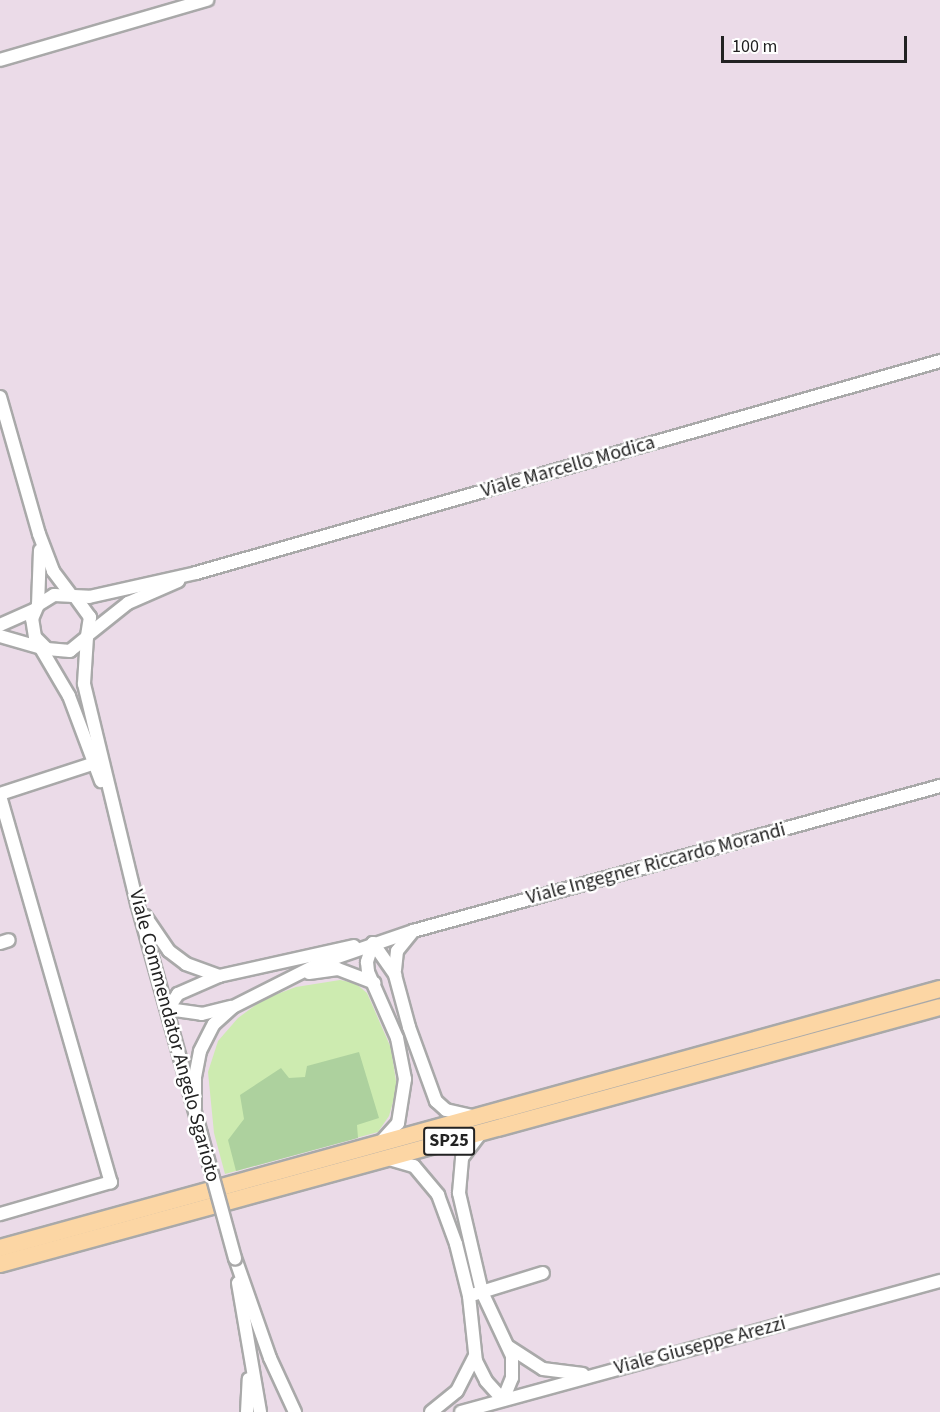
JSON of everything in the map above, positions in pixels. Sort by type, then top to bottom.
[{"type":"main road","name":"SP25","points":[[0,1264],[940,989]]},
{"type":"main road","name":"SP25","points":[[482,1124],[940,1007]]},
{"type":"main road","name":"SP25","points":[[0,1248],[381,1152]]},
{"type":"street","points":[[0,60],[207,0]]},
{"type":"street","name":"Viale Marcello Modica","points":[[196,573],[940,361]]},
{"type":"street","points":[[0,397],[39,534],[53,571],[87,609],[88,635],[84,684],[114,813]]},
{"type":"street","points":[[39,534],[42,575],[32,628],[37,644],[69,696],[114,813]]},
{"type":"street","points":[[0,625],[54,595],[74,597],[196,573]]},
{"type":"street","points":[[0,636],[70,651],[128,603],[196,573]]},
{"type":"street","points":[[0,1214],[111,1182],[0,795],[95,764]]},
{"type":"street","name":"Viale Ingegner Riccardo Morandi","points":[[373,943],[940,786]]},
{"type":"street","name":"Viale Commendator Angelo Sgarioto","points":[[114,813],[235,1258]]},
{"type":"street","points":[[137,903],[170,951],[186,964],[219,976]]},
{"type":"street","points":[[395,975],[397,951],[413,931]]},
{"type":"street","points":[[233,1007],[202,1014],[168,1009],[178,994],[219,976],[327,949],[373,943]]},
{"type":"street","points":[[373,943],[395,975],[409,1027],[436,1101],[446,1110],[482,1124],[466,1150],[458,1177],[462,1211],[482,1292],[505,1341],[513,1367],[503,1400]]},
{"type":"street","points":[[195,1108],[195,1077],[200,1051],[214,1024],[233,1007],[285,979],[373,943]]},
{"type":"street","points":[[373,943],[367,962],[397,1038],[405,1079],[398,1123],[381,1152],[414,1166],[435,1189],[456,1244],[469,1296],[480,1371],[503,1400]]},
{"type":"street","points":[[285,979],[338,969],[374,983]]},
{"type":"street","points":[[235,1258],[249,1375],[247,1412]]},
{"type":"street","points":[[235,1258],[270,1358],[295,1410]]},
{"type":"street","points":[[469,1296],[543,1273]]},
{"type":"street","name":"Viale Giuseppe Arezzi","points":[[460,1412],[940,1281]]},
{"type":"street","points":[[243,1318],[260,1412]]},
{"type":"street","points":[[505,1341],[515,1354],[543,1369],[563,1374],[599,1374]]},
{"type":"street","points":[[431,1412],[458,1391],[474,1364],[476,1349]]},
{"type":"shaded area","points":[[0,0],[940,0],[940,1412],[0,1412]]},
{"type":"green space","points":[[340,980],[355,983],[367,993],[391,1048],[397,1088],[389,1116],[378,1132],[225,1174],[214,1133],[208,1072],[218,1041],[238,1018],[264,999],[296,987]]},
{"type":"green space","points":[[359,1052],[379,1118],[357,1125],[358,1138],[236,1171],[228,1140],[244,1119],[240,1095],[281,1068],[289,1078],[305,1077],[307,1066]]}]
